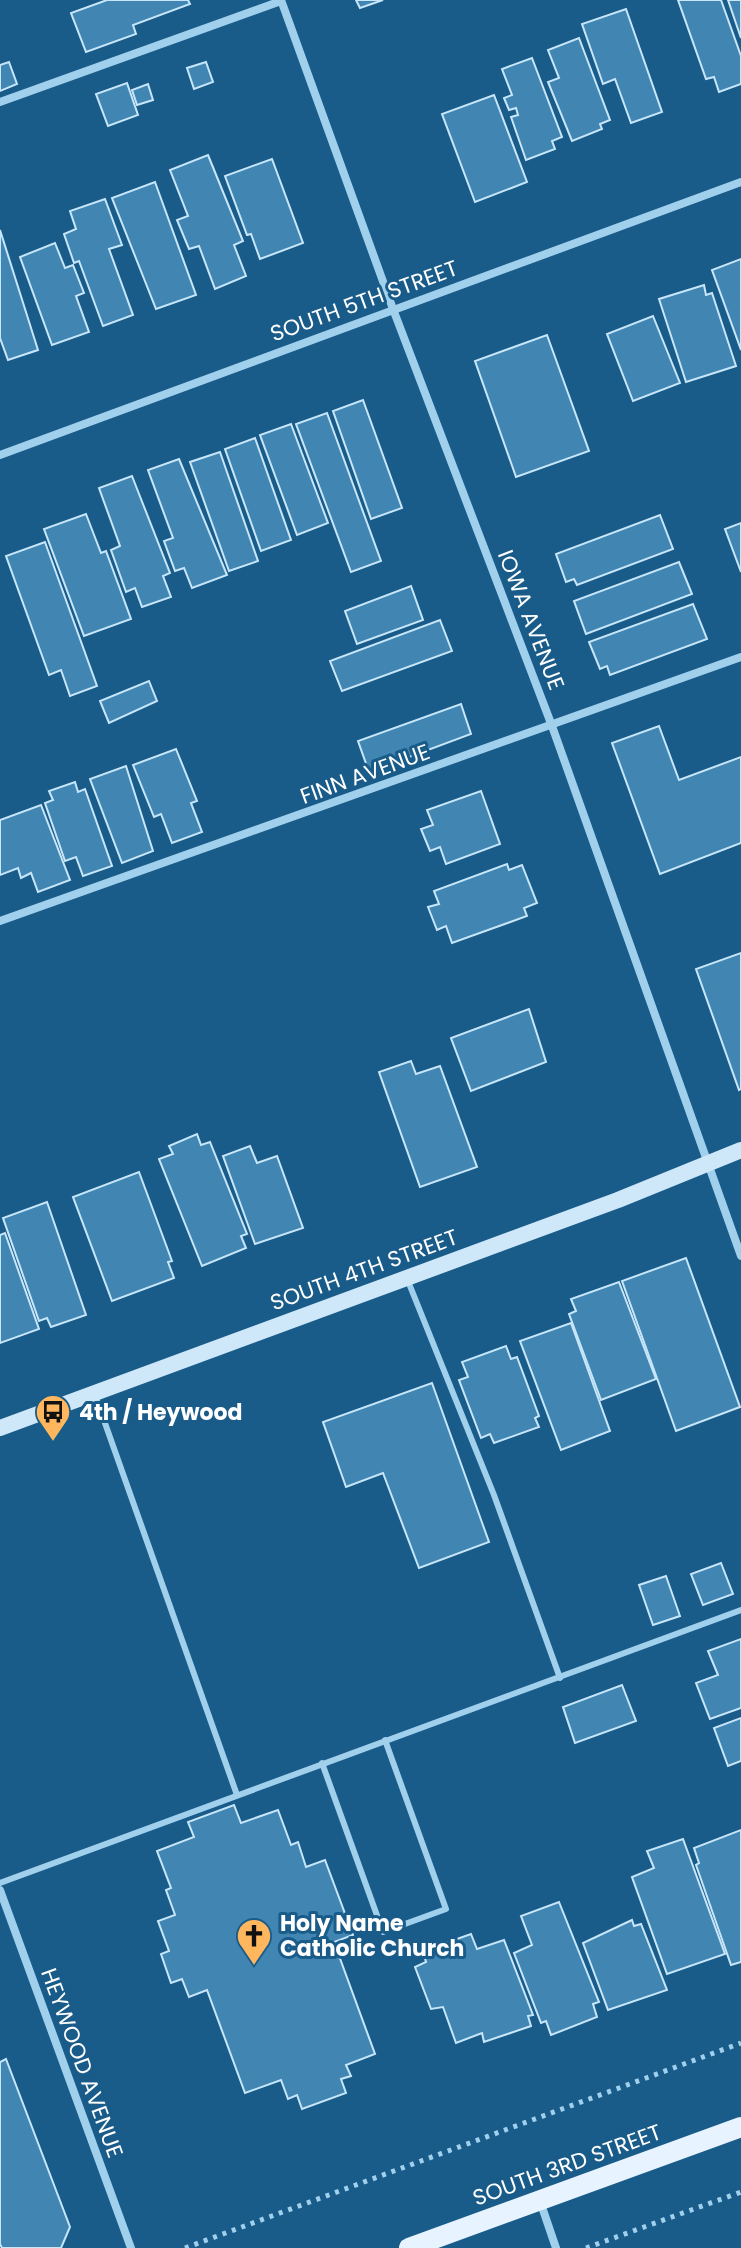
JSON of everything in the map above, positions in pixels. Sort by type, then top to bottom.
[{"type":"main road","name":"SOUTH 4TH STREET","points":[[0,1428],[407,1278],[741,1150]]},
{"type":"main road","name":"SOUTH 3RD STREET","points":[[409,2248],[741,2127]]},
{"type":"street","points":[[0,102],[281,0]]},
{"type":"street","name":"IOWA AVENUE","points":[[281,0],[393,309],[552,726],[741,1256]]},
{"type":"street","name":"SOUTH 5TH STREET","points":[[0,455],[741,182]]},
{"type":"street","name":"FINN AVENUE","points":[[0,921],[741,657]]},
{"type":"street","name":"HEYWOOD AVENUE","points":[[0,1890],[131,2248]]},
{"type":"street","points":[[540,2200],[556,2248]]},
{"type":"lane","points":[[407,1278],[494,1495],[560,1678]]},
{"type":"lane","points":[[94,1393],[237,1795]]},
{"type":"lane","points":[[0,1883],[741,1610]]},
{"type":"lane","points":[[322,1763],[383,1932],[446,1909],[385,1740]]},
{"type":"path","points":[[185,2248],[741,2043]]},
{"type":"path","points":[[586,2248],[741,2192]]},
{"type":"building","points":[[107,0],[188,0],[190,4],[133,25],[136,34],[86,52],[71,13]]},
{"type":"building","points":[[356,0],[383,0],[360,8]]},
{"type":"building","points":[[678,0],[721,0],[741,56],[741,84],[719,92],[714,77],[706,79]]},
{"type":"building","points":[[728,0],[741,0],[741,38]]},
{"type":"building","points":[[626,9],[662,112],[631,123],[615,79],[603,84],[582,24]]},
{"type":"building","points":[[579,38],[610,120],[600,124],[602,129],[572,141],[548,82],[559,78],[548,50]]},
{"type":"building","points":[[532,58],[562,137],[552,141],[555,149],[526,160],[511,117],[518,115],[516,108],[509,110],[504,98],[512,95],[502,69]]},
{"type":"building","points":[[9,62],[17,84],[0,91],[0,65]]},
{"type":"building","points":[[206,62],[213,82],[194,89],[187,68]]},
{"type":"building","points":[[127,83],[138,115],[108,126],[96,94]]},
{"type":"building","points":[[148,84],[153,100],[137,105],[132,90]]},
{"type":"building","points":[[494,95],[527,182],[475,202],[442,114]]},
{"type":"building","points":[[208,155],[243,241],[234,245],[246,276],[215,289],[199,246],[189,249],[177,220],[188,216],[170,170]]},
{"type":"building","points":[[272,159],[303,243],[260,259],[251,234],[247,235],[225,176]]},
{"type":"building","points":[[155,182],[196,295],[156,309],[112,198]]},
{"type":"building","points":[[105,199],[122,245],[109,249],[133,315],[103,326],[79,261],[74,263],[64,234],[76,229],[70,211]]},
{"type":"building","points":[[0,230],[38,350],[8,360],[0,338]]},
{"type":"building","points":[[55,243],[65,268],[73,265],[84,293],[76,296],[89,332],[52,345],[20,257]]},
{"type":"building","points":[[741,259],[741,350],[712,270]]},
{"type":"building","points":[[704,285],[706,295],[712,293],[736,366],[686,382],[659,299]]},
{"type":"building","points":[[653,316],[680,383],[633,401],[607,334]]},
{"type":"building","points":[[547,335],[589,451],[516,477],[475,361]]},
{"type":"building","points":[[363,400],[402,508],[371,519],[333,411]]},
{"type":"building","points":[[327,413],[381,561],[351,572],[296,424]]},
{"type":"building","points":[[291,424],[328,523],[297,535],[260,435]]},
{"type":"building","points":[[255,438],[291,540],[261,551],[225,449]]},
{"type":"building","points":[[220,452],[258,561],[229,571],[190,462]]},
{"type":"building","points":[[179,459],[227,575],[192,588],[184,568],[175,571],[164,541],[173,538],[148,470]]},
{"type":"building","points":[[132,476],[170,573],[163,576],[171,597],[142,607],[135,588],[126,592],[111,550],[120,546],[99,488]]},
{"type":"building","points":[[86,514],[101,553],[106,551],[131,619],[84,636],[44,529]]},
{"type":"building","points":[[660,515],[673,549],[577,585],[574,579],[566,582],[556,554]]},
{"type":"building","points":[[741,523],[741,572],[725,529]]},
{"type":"building","points":[[45,542],[97,686],[70,696],[61,670],[49,675],[6,556]]},
{"type":"building","points":[[679,562],[692,594],[586,634],[574,601]]},
{"type":"building","points":[[411,586],[423,620],[357,644],[345,611]]},
{"type":"building","points":[[693,604],[707,639],[610,675],[607,666],[600,669],[589,642]]},
{"type":"building","points":[[440,620],[452,651],[342,691],[330,661]]},
{"type":"building","points":[[149,681],[157,701],[109,723],[100,701]]},
{"type":"building","points":[[461,704],[471,734],[369,772],[358,741]]},
{"type":"building","points":[[659,726],[679,780],[741,757],[741,843],[660,874],[612,743]]},
{"type":"building","points":[[176,749],[197,801],[191,803],[202,832],[172,843],[161,814],[154,817],[133,765]]},
{"type":"building","points":[[126,766],[153,851],[122,863],[90,779]]},
{"type":"building","points":[[75,782],[78,792],[85,789],[112,866],[83,876],[76,857],[65,861],[45,803],[53,800],[49,791]]},
{"type":"building","points":[[481,791],[500,844],[446,864],[440,847],[430,851],[421,829],[433,825],[427,810]]},
{"type":"building","points":[[41,805],[70,880],[38,892],[31,873],[21,878],[18,868],[0,875],[0,820]]},
{"type":"building","points":[[507,864],[509,870],[522,865],[537,903],[524,908],[527,916],[452,943],[446,926],[437,930],[428,907],[439,904],[434,891]]},
{"type":"building","points":[[741,953],[741,1089],[739,1090],[696,969]]},
{"type":"building","points":[[529,1009],[546,1062],[471,1091],[451,1038]]},
{"type":"building","points":[[411,1061],[416,1074],[440,1066],[477,1167],[420,1187],[379,1072]]},
{"type":"building","points":[[197,1134],[201,1145],[210,1142],[247,1234],[241,1236],[246,1248],[202,1266],[159,1159],[173,1154],[169,1146]]},
{"type":"building","points":[[250,1146],[257,1163],[277,1156],[303,1228],[255,1244],[223,1156]]},
{"type":"building","points":[[139,1172],[172,1261],[168,1262],[174,1278],[112,1301],[73,1197]]},
{"type":"building","points":[[47,1202],[86,1315],[51,1327],[47,1318],[39,1321],[3,1218]]},
{"type":"building","points":[[5,1233],[39,1329],[0,1343],[0,1235]]},
{"type":"building","points":[[686,1258],[740,1407],[676,1431],[622,1281]]},
{"type":"building","points":[[619,1282],[656,1379],[601,1400],[569,1314],[576,1311],[571,1299]]},
{"type":"building","points":[[571,1323],[610,1431],[561,1450],[520,1341]]},
{"type":"building","points":[[506,1346],[511,1359],[517,1357],[539,1416],[535,1418],[539,1427],[494,1443],[490,1434],[481,1438],[459,1380],[468,1377],[462,1362]]},
{"type":"building","points":[[432,1383],[489,1542],[419,1568],[383,1473],[346,1487],[323,1422]]},
{"type":"building","points":[[721,1563],[733,1594],[703,1605],[691,1574]]},
{"type":"building","points":[[666,1576],[680,1616],[653,1625],[639,1585]]},
{"type":"building","points":[[741,1639],[741,1708],[710,1719],[696,1683],[718,1675],[708,1651]]},
{"type":"building","points":[[622,1685],[636,1721],[575,1743],[563,1707]]},
{"type":"building","points":[[741,1718],[741,1761],[728,1766],[714,1728]]},
{"type":"building","name":"Holy Name Catholic Church","points":[[234,1805],[241,1823],[278,1810],[291,1845],[298,1842],[306,1867],[325,1860],[353,1935],[334,1942],[375,2054],[346,2065],[351,2076],[341,2079],[346,2093],[302,2109],[297,2095],[288,2099],[281,2080],[245,2093],[207,1990],[189,1997],[182,1979],[171,1983],[161,1954],[169,1951],[158,1921],[175,1915],[166,1890],[171,1888],[157,1851],[194,1837],[188,1822]]},
{"type":"building","points":[[741,1830],[741,1962],[731,1965],[696,1865],[699,1863],[694,1848]]},
{"type":"building","points":[[683,1839],[725,1954],[667,1974],[632,1877],[654,1868],[647,1851]]},
{"type":"building","points":[[559,1902],[599,2002],[593,2004],[597,2017],[551,2035],[546,2021],[541,2023],[514,1953],[532,1945],[521,1916]]},
{"type":"building","points":[[632,1920],[634,1926],[641,1924],[667,1990],[608,2010],[583,1943]]},
{"type":"building","points":[[471,1934],[477,1949],[504,1940],[533,2015],[528,2016],[531,2026],[484,2042],[482,2033],[456,2043],[443,2007],[431,2009],[415,1967],[426,1962],[423,1951]]},
{"type":"building","points":[[6,2059],[70,2227],[61,2248],[2,2248],[0,2244],[0,2062]]},
{"type":"place","name":"4th / Heywood","points":[[53,1443]]},
{"type":"place","name":"Holy Name Catholic Church","points":[[254,1967]]}]
